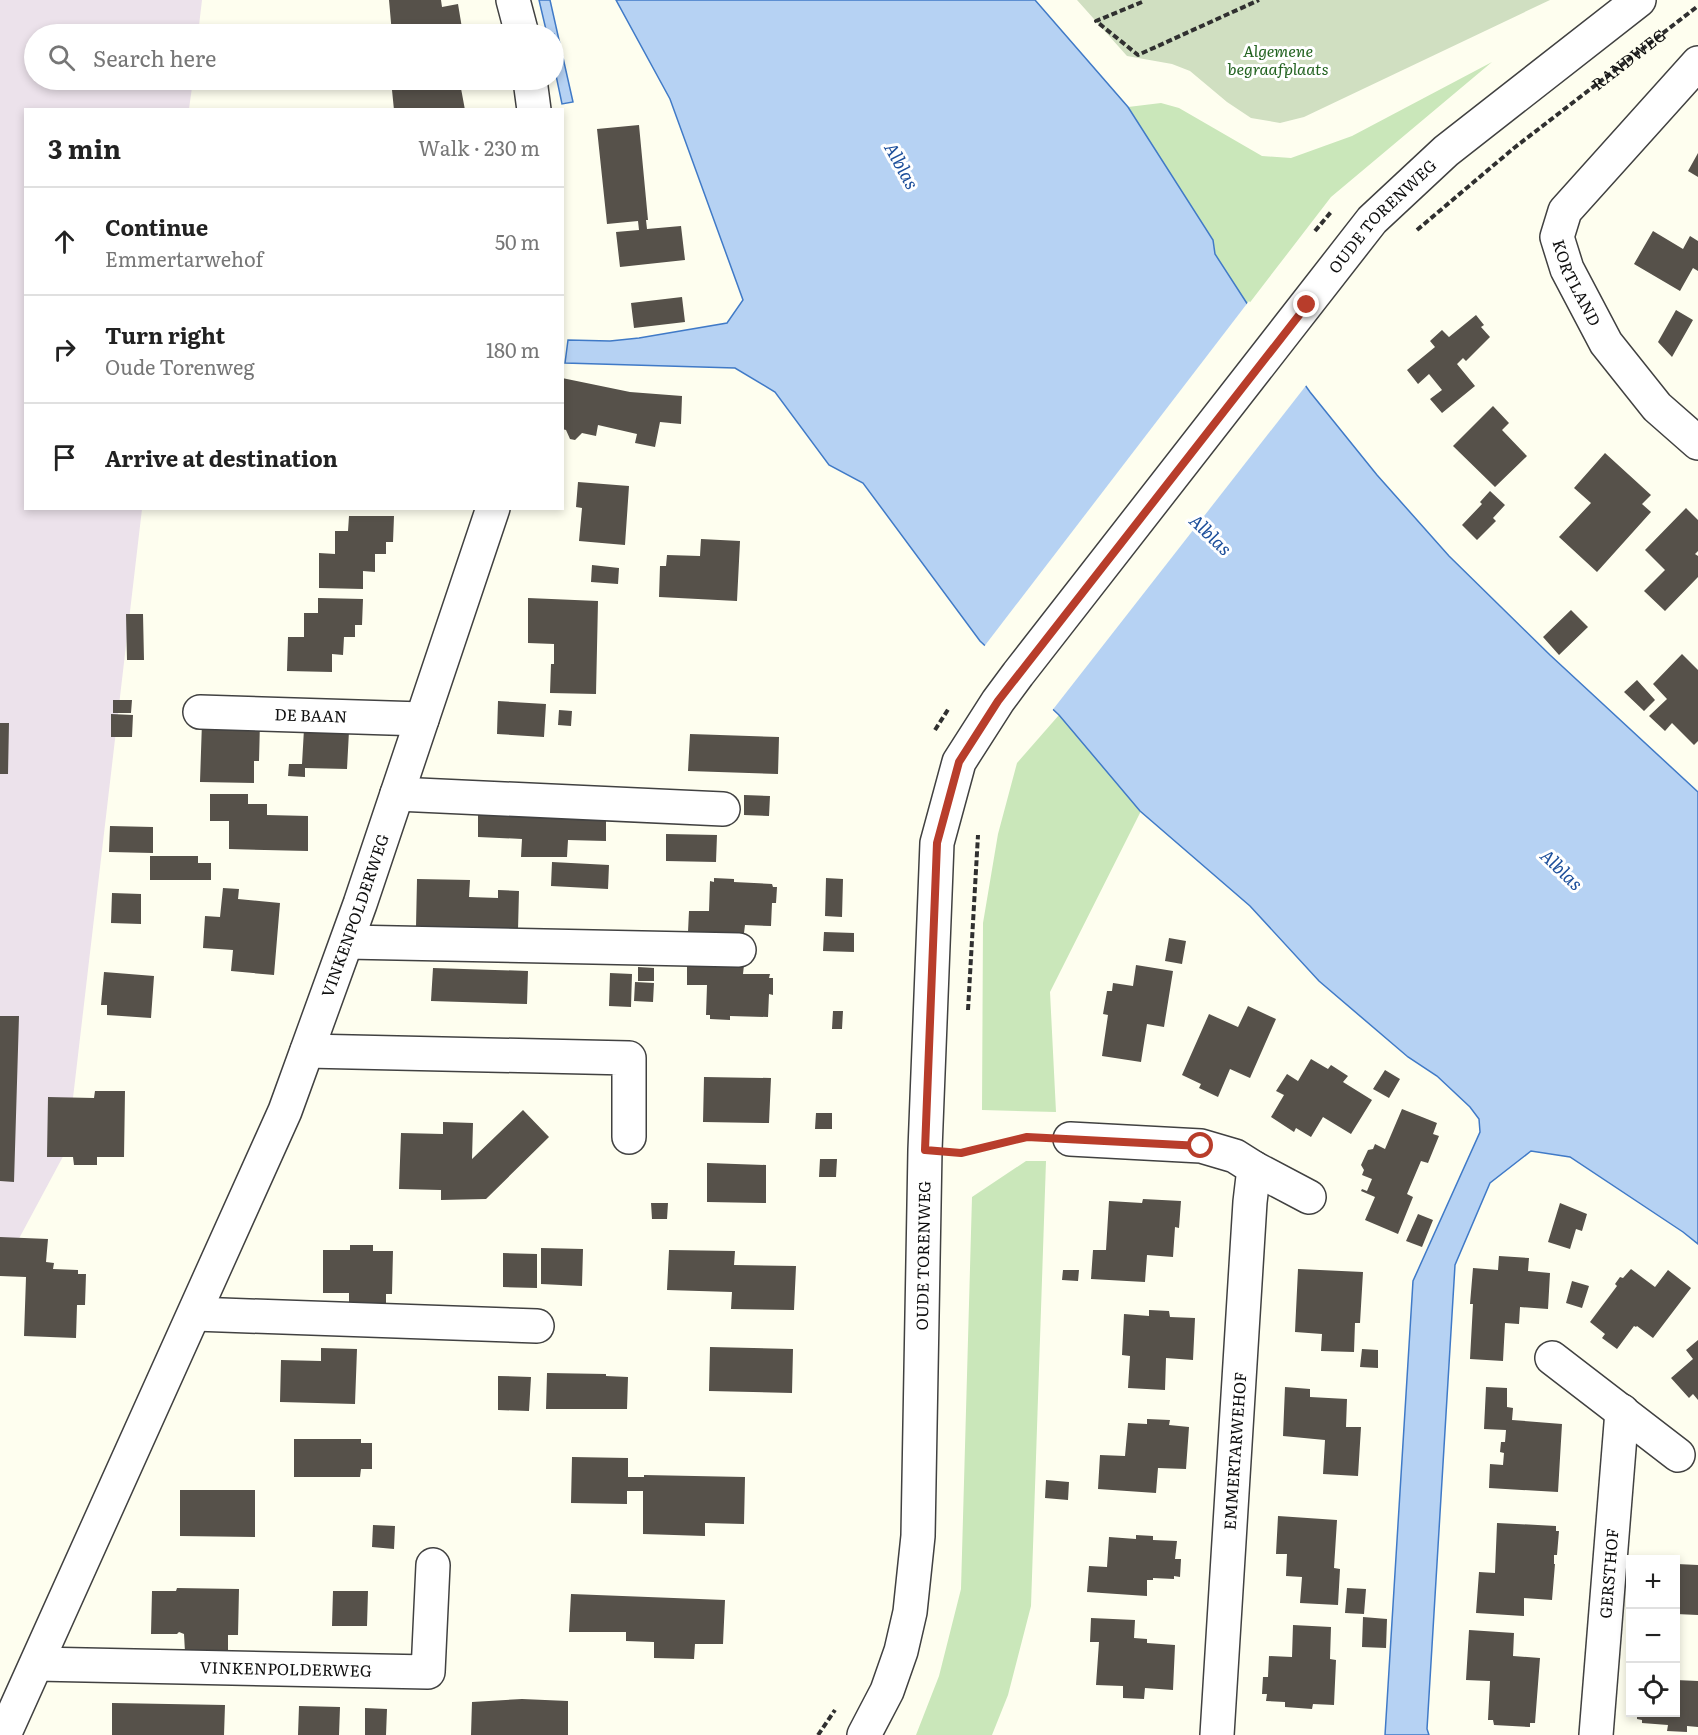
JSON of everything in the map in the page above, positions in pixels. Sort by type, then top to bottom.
[{"type":"street","points":[[513,0],[519,24]]},
{"type":"street","name":"OUDE TORENWEG","points":[[864,1735],[887,1691],[902,1651],[918,1536],[925,1150],[937,843],[959,762],[998,701],[1372,220],[1446,152],[1639,0]]},
{"type":"street","name":"KORTLAND","points":[[1698,63],[1565,211],[1557,237],[1567,269],[1606,343],[1657,407],[1698,443]]},
{"type":"street","points":[[531,90],[534,108]]},
{"type":"street","name":"VINKENPOLDERWEG","points":[[4,1735],[38,1664],[285,1111],[347,942],[397,794],[413,719],[492,510]]},
{"type":"street","name":"DE BAAN","points":[[200,712],[413,719]]},
{"type":"street","points":[[397,794],[723,809]]},
{"type":"street","points":[[347,942],[739,950]]},
{"type":"street","points":[[307,1051],[629,1058],[629,1137]]},
{"type":"street","points":[[1070,1139],[1201,1146],[1235,1156],[1309,1197]]},
{"type":"street","name":"EMMERTARWEHOF","points":[[1217,1730],[1254,1168]]},
{"type":"street","points":[[195,1314],[537,1326]]},
{"type":"street","points":[[1552,1358],[1678,1455]]},
{"type":"street","name":"GERSTHOF","points":[[1596,1735],[1622,1411]]},
{"type":"street","name":"VINKENPOLDERWEG","points":[[38,1664],[428,1672],[433,1565]]},
{"type":"path","points":[[1142,2],[1096,21],[1138,55],[1259,0]]},
{"type":"path","name":"RANDWEG","points":[[1558,112],[1698,6]]},
{"type":"path","name":"OUDE TORENWEG","points":[[1416,231],[1558,112]]},
{"type":"path","points":[[925,1150],[961,1153],[1027,1137],[1070,1139]]},
{"type":"shaded area","points":[[0,0],[202,0],[199,24],[24,24],[24,90],[192,90],[189,108],[24,108],[24,510],[142,510],[67,1149],[0,1274]]},
{"type":"green space","name":"Algemene begraafplaats","points":[[1077,0],[1550,0],[1304,117],[1280,123],[1251,118],[1227,102],[1190,71],[1172,64],[1127,56]]},
{"type":"green space","points":[[1492,62],[1331,197],[1248,305],[1215,254],[1213,240],[1128,107],[1161,103],[1179,108],[1262,156],[1291,158],[1352,136]]},
{"type":"green space","points":[[1059,715],[1141,811],[1050,992],[1056,1112],[982,1110],[983,923],[998,834],[1017,763]]},
{"type":"green space","points":[[1026,1161],[1046,1161],[1031,1606],[1008,1695],[992,1735],[916,1735],[939,1676],[961,1589],[972,1197]]},
{"type":"water","points":[[539,0],[550,0],[555,24],[545,24]]},
{"type":"water","name":"Alblas","points":[[616,0],[1035,0],[1128,107],[1213,240],[1215,254],[1248,305],[1310,392],[1377,475],[1449,556],[1550,655],[1698,792],[1698,1244],[1570,1157],[1531,1151],[1490,1183],[1455,1265],[1427,1729],[1429,1735],[1385,1735],[1413,1281],[1480,1132],[1479,1119],[1470,1107],[1437,1076],[1408,1057],[1319,981],[1250,906],[1140,811],[1059,715],[980,641],[863,483],[829,465],[775,392],[735,368],[565,363],[568,340],[610,341],[639,338],[727,323],[743,300],[670,99]]},
{"type":"water","points":[[564,62],[573,102],[562,104],[559,90],[564,90]]},
{"type":"pier","points":[[1249,301],[1308,383],[1051,712],[983,648]]},
{"type":"building","points":[[389,0],[441,0],[442,7],[458,4],[461,24],[391,24]]},
{"type":"building","points":[[392,90],[461,90],[465,108],[394,108]]},
{"type":"building","points":[[639,125],[647,229],[681,226],[685,260],[620,267],[616,232],[639,230],[638,221],[607,224],[597,129]]},
{"type":"building","points":[[1698,153],[1698,177],[1688,171]]},
{"type":"building","points":[[1653,231],[1683,249],[1690,236],[1698,241],[1698,271],[1693,268],[1680,291],[1634,264]]},
{"type":"building","points":[[682,297],[685,322],[634,328],[631,303]]},
{"type":"building","points":[[1676,310],[1693,320],[1672,357],[1658,342]]},
{"type":"building","points":[[1476,315],[1484,325],[1481,327],[1490,337],[1466,361],[1463,358],[1457,364],[1475,386],[1442,413],[1430,399],[1442,390],[1429,374],[1418,384],[1407,370],[1435,347],[1430,341],[1442,330],[1449,337]]},
{"type":"building","points":[[564,378],[630,392],[682,396],[681,424],[660,422],[655,447],[635,443],[637,434],[598,425],[596,436],[582,433],[575,440],[570,439],[564,430]]},
{"type":"building","points":[[1493,406],[1509,423],[1502,430],[1527,456],[1495,487],[1453,446]]},
{"type":"building","points":[[1605,453],[1651,495],[1642,504],[1651,512],[1597,572],[1559,537],[1591,503],[1574,488]]},
{"type":"building","points":[[578,482],[629,486],[625,545],[579,541],[582,508],[576,507]]},
{"type":"building","points":[[1490,491],[1505,505],[1493,518],[1496,521],[1477,540],[1462,525],[1482,504],[1480,502]]},
{"type":"building","points":[[1686,508],[1698,520],[1698,551],[1695,554],[1698,556],[1698,577],[1665,611],[1644,591],[1665,570],[1645,550]]},
{"type":"building","points":[[349,516],[394,516],[393,542],[386,542],[386,554],[375,554],[375,572],[363,571],[363,589],[319,588],[319,553],[335,554],[335,531],[348,531]]},
{"type":"building","points":[[701,539],[740,541],[737,601],[659,597],[660,566],[666,566],[667,555],[700,556]]},
{"type":"building","points":[[592,565],[619,568],[618,584],[591,582]]},
{"type":"building","points":[[318,598],[363,599],[362,625],[355,625],[355,637],[344,637],[343,655],[332,654],[332,672],[287,671],[288,637],[304,637],[304,613],[318,613]]},
{"type":"building","points":[[528,598],[598,601],[596,694],[550,693],[554,644],[528,643]]},
{"type":"building","points":[[1571,610],[1588,627],[1559,655],[1543,637]]},
{"type":"building","points":[[126,614],[143,614],[144,660],[127,660]]},
{"type":"building","points":[[1682,654],[1698,670],[1698,741],[1694,745],[1672,723],[1665,731],[1649,716],[1667,699],[1653,684]]},
{"type":"building","points":[[1637,680],[1655,700],[1644,711],[1624,692]]},
{"type":"building","points":[[113,700],[132,700],[131,713],[113,713]]},
{"type":"building","points":[[498,701],[546,704],[544,737],[497,734]]},
{"type":"building","points":[[559,710],[572,711],[571,726],[558,725]]},
{"type":"building","points":[[111,714],[133,715],[132,737],[111,737]]},
{"type":"building","points":[[202,722],[260,722],[259,761],[254,761],[254,783],[200,782]]},
{"type":"building","points":[[0,723],[9,723],[8,774],[0,774]]},
{"type":"building","points":[[304,729],[349,731],[347,769],[305,768],[305,777],[288,776],[289,764],[302,764]]},
{"type":"building","points":[[690,734],[779,737],[778,774],[688,771]]},
{"type":"building","points":[[210,794],[248,794],[248,804],[267,804],[267,815],[308,816],[308,851],[229,849],[229,821],[210,821]]},
{"type":"building","points":[[744,795],[770,796],[769,816],[744,815]]},
{"type":"building","points":[[478,810],[606,813],[606,841],[568,840],[567,857],[521,857],[522,839],[478,837]]},
{"type":"building","points":[[110,826],[153,827],[153,853],[109,852]]},
{"type":"building","points":[[666,834],[717,835],[716,862],[666,861]]},
{"type":"building","points":[[150,856],[198,856],[198,863],[211,863],[211,880],[150,880]]},
{"type":"building","points":[[552,862],[609,865],[608,889],[551,886]]},
{"type":"building","points":[[714,878],[734,879],[734,882],[772,884],[773,887],[777,887],[776,903],[772,903],[771,926],[745,925],[744,933],[688,932],[689,911],[709,911],[710,881],[714,882]]},
{"type":"building","points":[[826,878],[843,879],[842,917],[825,916]]},
{"type":"building","points":[[417,879],[470,880],[469,897],[498,898],[498,890],[519,891],[518,930],[416,927]]},
{"type":"building","points":[[223,888],[239,889],[238,899],[280,903],[274,975],[231,971],[233,950],[203,948],[205,916],[220,917]]},
{"type":"building","points":[[112,893],[141,894],[141,924],[111,923]]},
{"type":"building","points":[[824,932],[854,933],[854,952],[823,951]]},
{"type":"building","points":[[1169,938],[1186,941],[1182,964],[1165,961]]},
{"type":"building","points":[[687,964],[744,965],[743,974],[770,974],[769,978],[773,978],[773,995],[769,994],[768,1017],[730,1016],[730,1020],[710,1019],[710,1015],[706,1015],[707,985],[687,985]]},
{"type":"building","points":[[1136,965],[1173,971],[1164,1027],[1147,1024],[1141,1062],[1102,1056],[1108,1015],[1103,1014],[1107,991],[1112,991],[1113,983],[1133,986]]},
{"type":"building","points":[[638,967],[654,968],[654,981],[638,981]]},
{"type":"building","points":[[433,968],[528,971],[527,1004],[431,1001]]},
{"type":"building","points":[[104,972],[154,976],[151,1018],[107,1015],[107,1005],[101,1005]]},
{"type":"building","points":[[610,973],[632,974],[631,1007],[609,1006]]},
{"type":"building","points":[[635,982],[654,983],[653,1002],[634,1001]]},
{"type":"building","points":[[1248,1006],[1276,1019],[1250,1078],[1230,1069],[1218,1097],[1199,1088],[1201,1084],[1182,1075],[1209,1014],[1238,1027]]},
{"type":"building","points":[[833,1011],[843,1011],[842,1029],[832,1029]]},
{"type":"building","points":[[0,1016],[19,1016],[14,1182],[0,1181]]},
{"type":"building","points":[[1311,1059],[1328,1069],[1331,1065],[1348,1076],[1343,1082],[1372,1100],[1351,1134],[1323,1117],[1311,1137],[1296,1128],[1294,1132],[1271,1117],[1284,1095],[1276,1091],[1287,1074],[1298,1081]]},
{"type":"building","points":[[1385,1070],[1400,1079],[1389,1098],[1373,1089]]},
{"type":"building","points":[[704,1077],[771,1078],[769,1123],[703,1122]]},
{"type":"building","points":[[95,1091],[125,1091],[124,1157],[97,1157],[97,1165],[74,1165],[73,1157],[47,1157],[48,1097],[94,1098]]},
{"type":"building","points":[[1402,1109],[1437,1123],[1433,1134],[1439,1136],[1428,1163],[1421,1161],[1407,1194],[1413,1197],[1398,1234],[1365,1220],[1375,1197],[1361,1191],[1362,1189],[1367,1191],[1372,1179],[1362,1175],[1364,1170],[1361,1165],[1368,1150],[1373,1149],[1375,1144],[1385,1149]]},
{"type":"building","points":[[523,1110],[549,1137],[486,1199],[441,1200],[441,1190],[399,1189],[401,1133],[443,1134],[443,1122],[473,1123],[472,1159]]},
{"type":"building","points":[[816,1113],[832,1113],[832,1129],[815,1129]]},
{"type":"building","points":[[820,1159],[837,1159],[836,1177],[819,1177]]},
{"type":"building","points":[[707,1163],[766,1165],[766,1203],[707,1202]]},
{"type":"building","points":[[1143,1199],[1181,1201],[1179,1228],[1175,1227],[1173,1257],[1147,1255],[1145,1282],[1091,1279],[1093,1250],[1106,1250],[1109,1201],[1142,1203]]},
{"type":"building","points":[[651,1203],[668,1203],[667,1219],[652,1219]]},
{"type":"building","points":[[1560,1203],[1587,1214],[1582,1231],[1576,1229],[1570,1249],[1548,1242]]},
{"type":"building","points":[[1418,1214],[1433,1220],[1422,1247],[1406,1241]]},
{"type":"building","points":[[0,1237],[48,1239],[46,1262],[54,1263],[53,1269],[78,1270],[78,1274],[86,1274],[85,1305],[77,1305],[76,1338],[24,1336],[26,1277],[0,1276]]},
{"type":"building","points":[[350,1245],[373,1245],[373,1251],[393,1251],[392,1294],[386,1294],[386,1307],[349,1306],[349,1293],[323,1293],[323,1250],[350,1250]]},
{"type":"building","points":[[541,1248],[583,1249],[582,1286],[541,1284]]},
{"type":"building","points":[[669,1250],[735,1251],[734,1265],[796,1266],[794,1310],[731,1309],[732,1292],[667,1290]]},
{"type":"building","points":[[503,1253],[537,1254],[537,1288],[503,1287]]},
{"type":"building","points":[[1499,1256],[1529,1258],[1528,1271],[1550,1273],[1548,1309],[1520,1307],[1519,1324],[1505,1323],[1503,1361],[1470,1359],[1473,1304],[1470,1304],[1473,1268],[1498,1270]]},
{"type":"building","points":[[1298,1269],[1363,1272],[1360,1323],[1355,1323],[1354,1352],[1321,1351],[1322,1334],[1295,1332]]},
{"type":"building","points":[[1631,1269],[1655,1287],[1668,1270],[1691,1288],[1653,1338],[1634,1326],[1617,1349],[1602,1338],[1605,1334],[1590,1322],[1617,1286],[1615,1284],[1620,1277],[1623,1278]]},
{"type":"building","points":[[1063,1270],[1079,1270],[1078,1281],[1062,1280]]},
{"type":"building","points":[[1572,1281],[1589,1286],[1582,1308],[1566,1303]]},
{"type":"building","points":[[1149,1310],[1169,1311],[1170,1317],[1195,1318],[1193,1360],[1166,1358],[1165,1390],[1128,1388],[1130,1356],[1122,1355],[1124,1314],[1149,1316]]},
{"type":"building","points":[[1698,1340],[1698,1400],[1693,1394],[1689,1398],[1671,1378],[1693,1359],[1686,1350]]},
{"type":"building","points":[[710,1347],[793,1349],[792,1393],[709,1391]]},
{"type":"building","points":[[321,1348],[357,1349],[355,1404],[280,1402],[281,1360],[321,1361]]},
{"type":"building","points":[[1362,1349],[1378,1350],[1378,1368],[1360,1367]]},
{"type":"building","points":[[547,1373],[606,1374],[606,1376],[628,1377],[627,1409],[546,1409]]},
{"type":"building","points":[[498,1376],[531,1377],[529,1411],[498,1410]]},
{"type":"building","points":[[1285,1387],[1310,1389],[1310,1397],[1347,1399],[1346,1427],[1361,1427],[1358,1476],[1323,1474],[1325,1440],[1283,1436]]},
{"type":"building","points":[[1486,1387],[1507,1388],[1507,1407],[1513,1408],[1512,1420],[1562,1424],[1558,1492],[1489,1488],[1490,1464],[1503,1465],[1504,1453],[1500,1452],[1501,1442],[1505,1442],[1506,1430],[1484,1429]]},
{"type":"building","points":[[1147,1419],[1170,1420],[1169,1425],[1189,1427],[1186,1469],[1158,1468],[1156,1493],[1098,1489],[1100,1455],[1125,1456],[1128,1423],[1147,1424]]},
{"type":"building","points":[[294,1439],[361,1439],[361,1443],[372,1443],[372,1469],[361,1469],[360,1477],[294,1477]]},
{"type":"building","points":[[572,1457],[628,1458],[628,1477],[644,1477],[644,1475],[745,1477],[744,1524],[705,1523],[705,1536],[643,1534],[643,1491],[627,1491],[627,1504],[571,1503]]},
{"type":"building","points":[[1046,1480],[1069,1482],[1068,1500],[1045,1498]]},
{"type":"building","points":[[180,1490],[255,1490],[255,1537],[180,1536]]},
{"type":"building","points":[[1278,1516],[1337,1520],[1334,1568],[1340,1569],[1338,1605],[1300,1603],[1302,1577],[1286,1576],[1287,1554],[1276,1554]]},
{"type":"building","points":[[1497,1523],[1556,1526],[1556,1531],[1559,1531],[1557,1555],[1554,1555],[1552,1600],[1524,1598],[1524,1616],[1476,1613],[1479,1572],[1495,1573]]},
{"type":"building","points":[[373,1525],[395,1526],[394,1549],[372,1547]]},
{"type":"building","points":[[1136,1535],[1153,1536],[1153,1540],[1177,1541],[1175,1559],[1181,1559],[1180,1577],[1147,1580],[1147,1596],[1087,1592],[1089,1566],[1107,1567],[1109,1537],[1136,1539]]},
{"type":"building","points":[[1680,1564],[1698,1565],[1698,1615],[1680,1614]]},
{"type":"building","points":[[177,1588],[239,1589],[238,1635],[228,1635],[228,1653],[185,1652],[184,1634],[179,1632],[177,1634],[151,1634],[152,1591],[176,1591]]},
{"type":"building","points":[[1347,1588],[1366,1589],[1364,1614],[1345,1613]]},
{"type":"building","points":[[333,1591],[368,1591],[367,1626],[332,1626]]},
{"type":"building","points":[[571,1594],[725,1600],[723,1644],[695,1644],[694,1659],[654,1658],[654,1642],[626,1641],[626,1632],[569,1632]]},
{"type":"building","points":[[1363,1617],[1387,1619],[1386,1648],[1362,1647]]},
{"type":"building","points":[[1091,1618],[1135,1620],[1134,1638],[1147,1639],[1147,1643],[1175,1645],[1173,1690],[1145,1688],[1144,1699],[1123,1698],[1123,1686],[1096,1685],[1099,1642],[1090,1642]]},
{"type":"building","points":[[1293,1625],[1331,1627],[1330,1659],[1336,1660],[1334,1705],[1313,1704],[1312,1709],[1285,1707],[1285,1702],[1266,1701],[1267,1694],[1262,1694],[1263,1677],[1268,1677],[1269,1656],[1292,1657]]},
{"type":"building","points":[[1469,1630],[1514,1633],[1513,1656],[1540,1658],[1535,1723],[1530,1723],[1530,1727],[1494,1725],[1493,1720],[1488,1720],[1490,1681],[1466,1680]]},
{"type":"building","points":[[1680,1680],[1698,1681],[1698,1727],[1687,1726],[1687,1732],[1667,1731],[1668,1725],[1642,1723],[1642,1720],[1637,1717],[1680,1717]]},
{"type":"building","points":[[522,1699],[568,1701],[568,1735],[471,1735],[472,1702]]},
{"type":"building","points":[[112,1703],[225,1705],[224,1735],[112,1735]]},
{"type":"building","points":[[299,1706],[340,1707],[339,1735],[298,1735]]},
{"type":"building","points":[[365,1708],[387,1709],[386,1735],[365,1735]]},
{"type":"route","points":[[1201,1146],[1027,1137],[961,1153],[925,1150],[937,843],[959,762],[998,701],[1307,305]]}]
